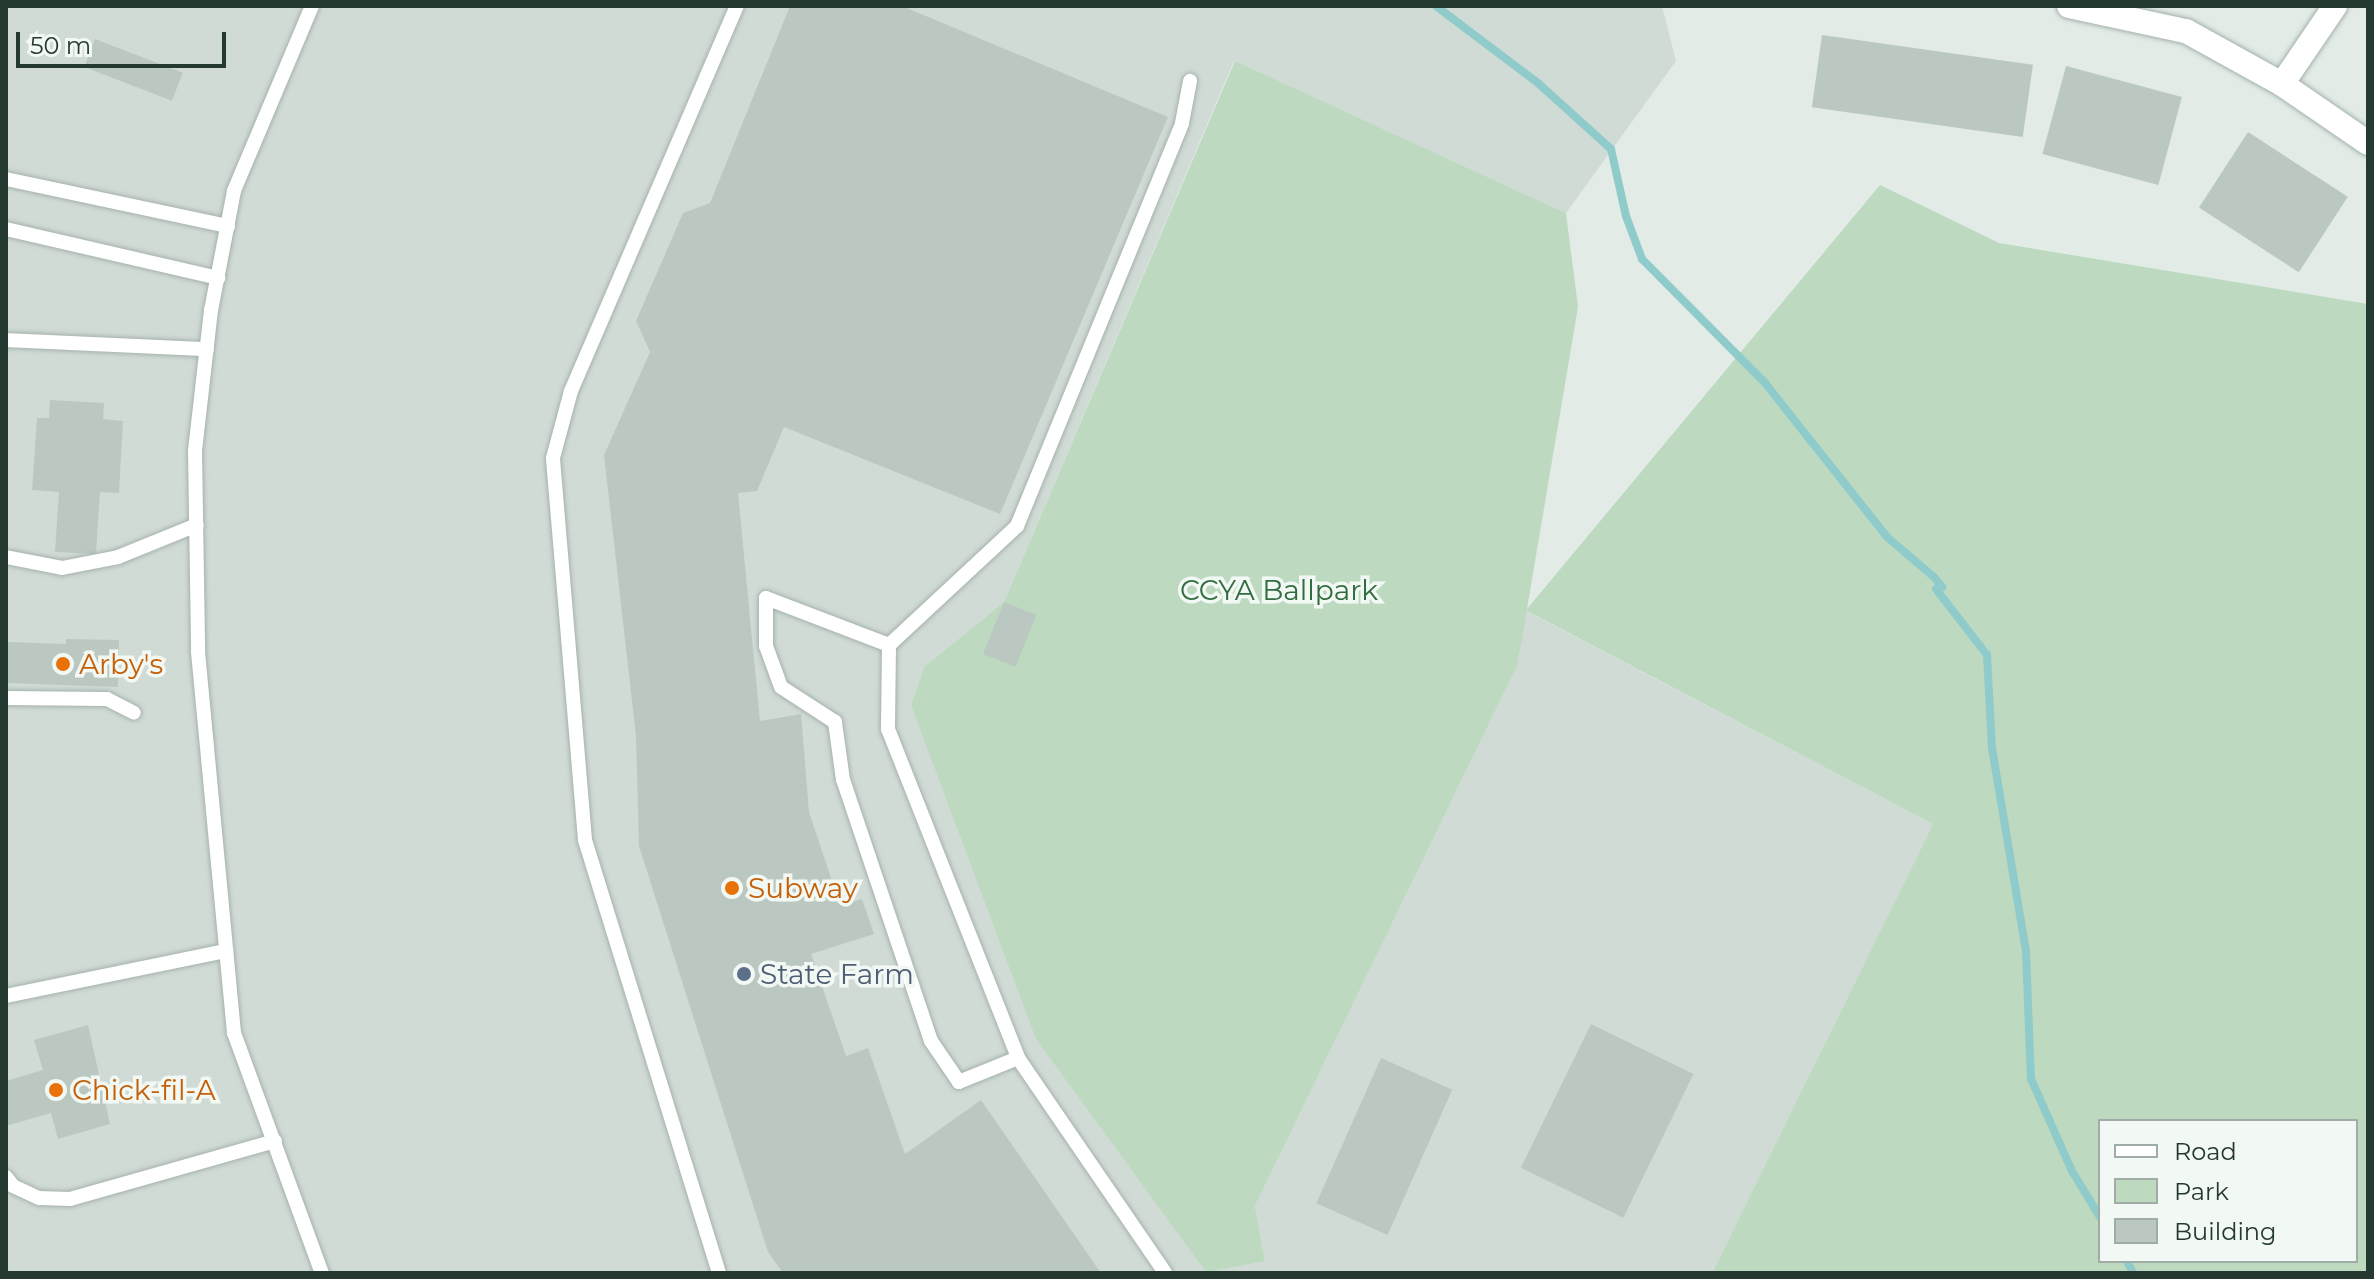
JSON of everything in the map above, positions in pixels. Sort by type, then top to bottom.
[{"type":"street","points":[[2069,6],[2186,31],[2282,84],[2368,143]]},
{"type":"street","points":[[2282,84],[2335,6]]},
{"type":"lane","points":[[312,6],[234,191],[207,349],[195,451],[198,652],[234,1033],[322,1273]]},
{"type":"lane","points":[[719,1273],[585,840],[553,458],[571,391],[737,6]]},
{"type":"lane","points":[[1165,1273],[1018,1058],[888,729],[889,645],[1017,526],[1182,123],[1190,81]]},
{"type":"lane","points":[[6,179],[228,226]]},
{"type":"lane","points":[[6,229],[218,278]]},
{"type":"lane","points":[[6,340],[207,349]]},
{"type":"lane","points":[[6,557],[62,568],[118,557],[197,525]]},
{"type":"lane","points":[[889,645],[766,598],[766,646],[781,687],[835,722],[843,780],[931,1041],[959,1082],[1018,1058]]},
{"type":"lane","points":[[6,698],[107,699],[134,713]]},
{"type":"lane","points":[[6,996],[226,951]]},
{"type":"lane","points":[[6,1177],[13,1186],[39,1198],[70,1199],[275,1141]]},
{"type":"shaded area","points":[[6,6],[1662,6],[1676,61],[1566,213],[1234,61],[1004,602],[925,666],[1265,1261],[1255,1206],[1517,666],[1526,611],[1933,824],[1712,1273],[6,1273]]},
{"type":"green space","name":"CCYA Ballpark","points":[[1235,61],[1566,213],[1578,307],[1527,609],[1880,185],[1999,243],[2368,304],[2368,1273],[1712,1273],[1933,824],[1527,611],[1517,666],[1255,1206],[1265,1261],[1206,1272],[1036,1039],[911,705],[925,666],[1004,602]]},
{"type":"building","points":[[790,6],[902,6],[1168,117],[1000,514],[784,427],[757,491],[738,493],[760,721],[801,714],[809,812],[840,905],[862,899],[874,934],[811,954],[846,1056],[868,1048],[905,1154],[981,1100],[1101,1273],[783,1273],[768,1252],[639,846],[636,736],[604,455],[650,352],[636,321],[683,213],[710,203]]},
{"type":"building","points":[[1822,35],[2033,65],[2023,137],[1812,107]]},
{"type":"building","points":[[95,39],[183,73],[172,101],[84,67]]},
{"type":"building","points":[[2066,66],[2182,97],[2158,185],[2042,154]]},
{"type":"building","points":[[2248,132],[2348,197],[2299,272],[2199,207]]},
{"type":"building","points":[[50,400],[104,403],[103,419],[123,421],[119,493],[100,492],[96,554],[55,552],[59,492],[32,490],[37,418],[49,418]]},
{"type":"building","points":[[1004,602],[1036,615],[1015,667],[983,654]]},
{"type":"building","name":"Arby's","points":[[66,639],[119,640],[118,687],[6,683],[8,642],[66,644]]},
{"type":"building","points":[[1591,1024],[1693,1074],[1623,1218],[1521,1168]]},
{"type":"building","name":"Chick-fil-A","points":[[88,1025],[110,1124],[58,1139],[51,1113],[6,1126],[6,1081],[43,1070],[34,1040]]},
{"type":"building","points":[[1381,1058],[1452,1090],[1388,1235],[1316,1203]]},
{"type":"waterway","points":[[1436,6],[1539,84],[1611,149],[1626,216],[1642,259],[1765,383],[1887,537],[1934,577],[1942,587],[1936,589],[1987,655],[1992,748],[2026,951],[2031,1079],[2072,1171],[2098,1214]]},
{"type":"waterway","points":[[2128,1263],[2133,1273]]},
{"type":"place","name":"Arby's","points":[[63,664]]},
{"type":"place","name":"Subway","points":[[732,888]]},
{"type":"place","name":"State Farm","points":[[744,974]]},
{"type":"place","name":"Chick-fil-A","points":[[56,1090]]}]
